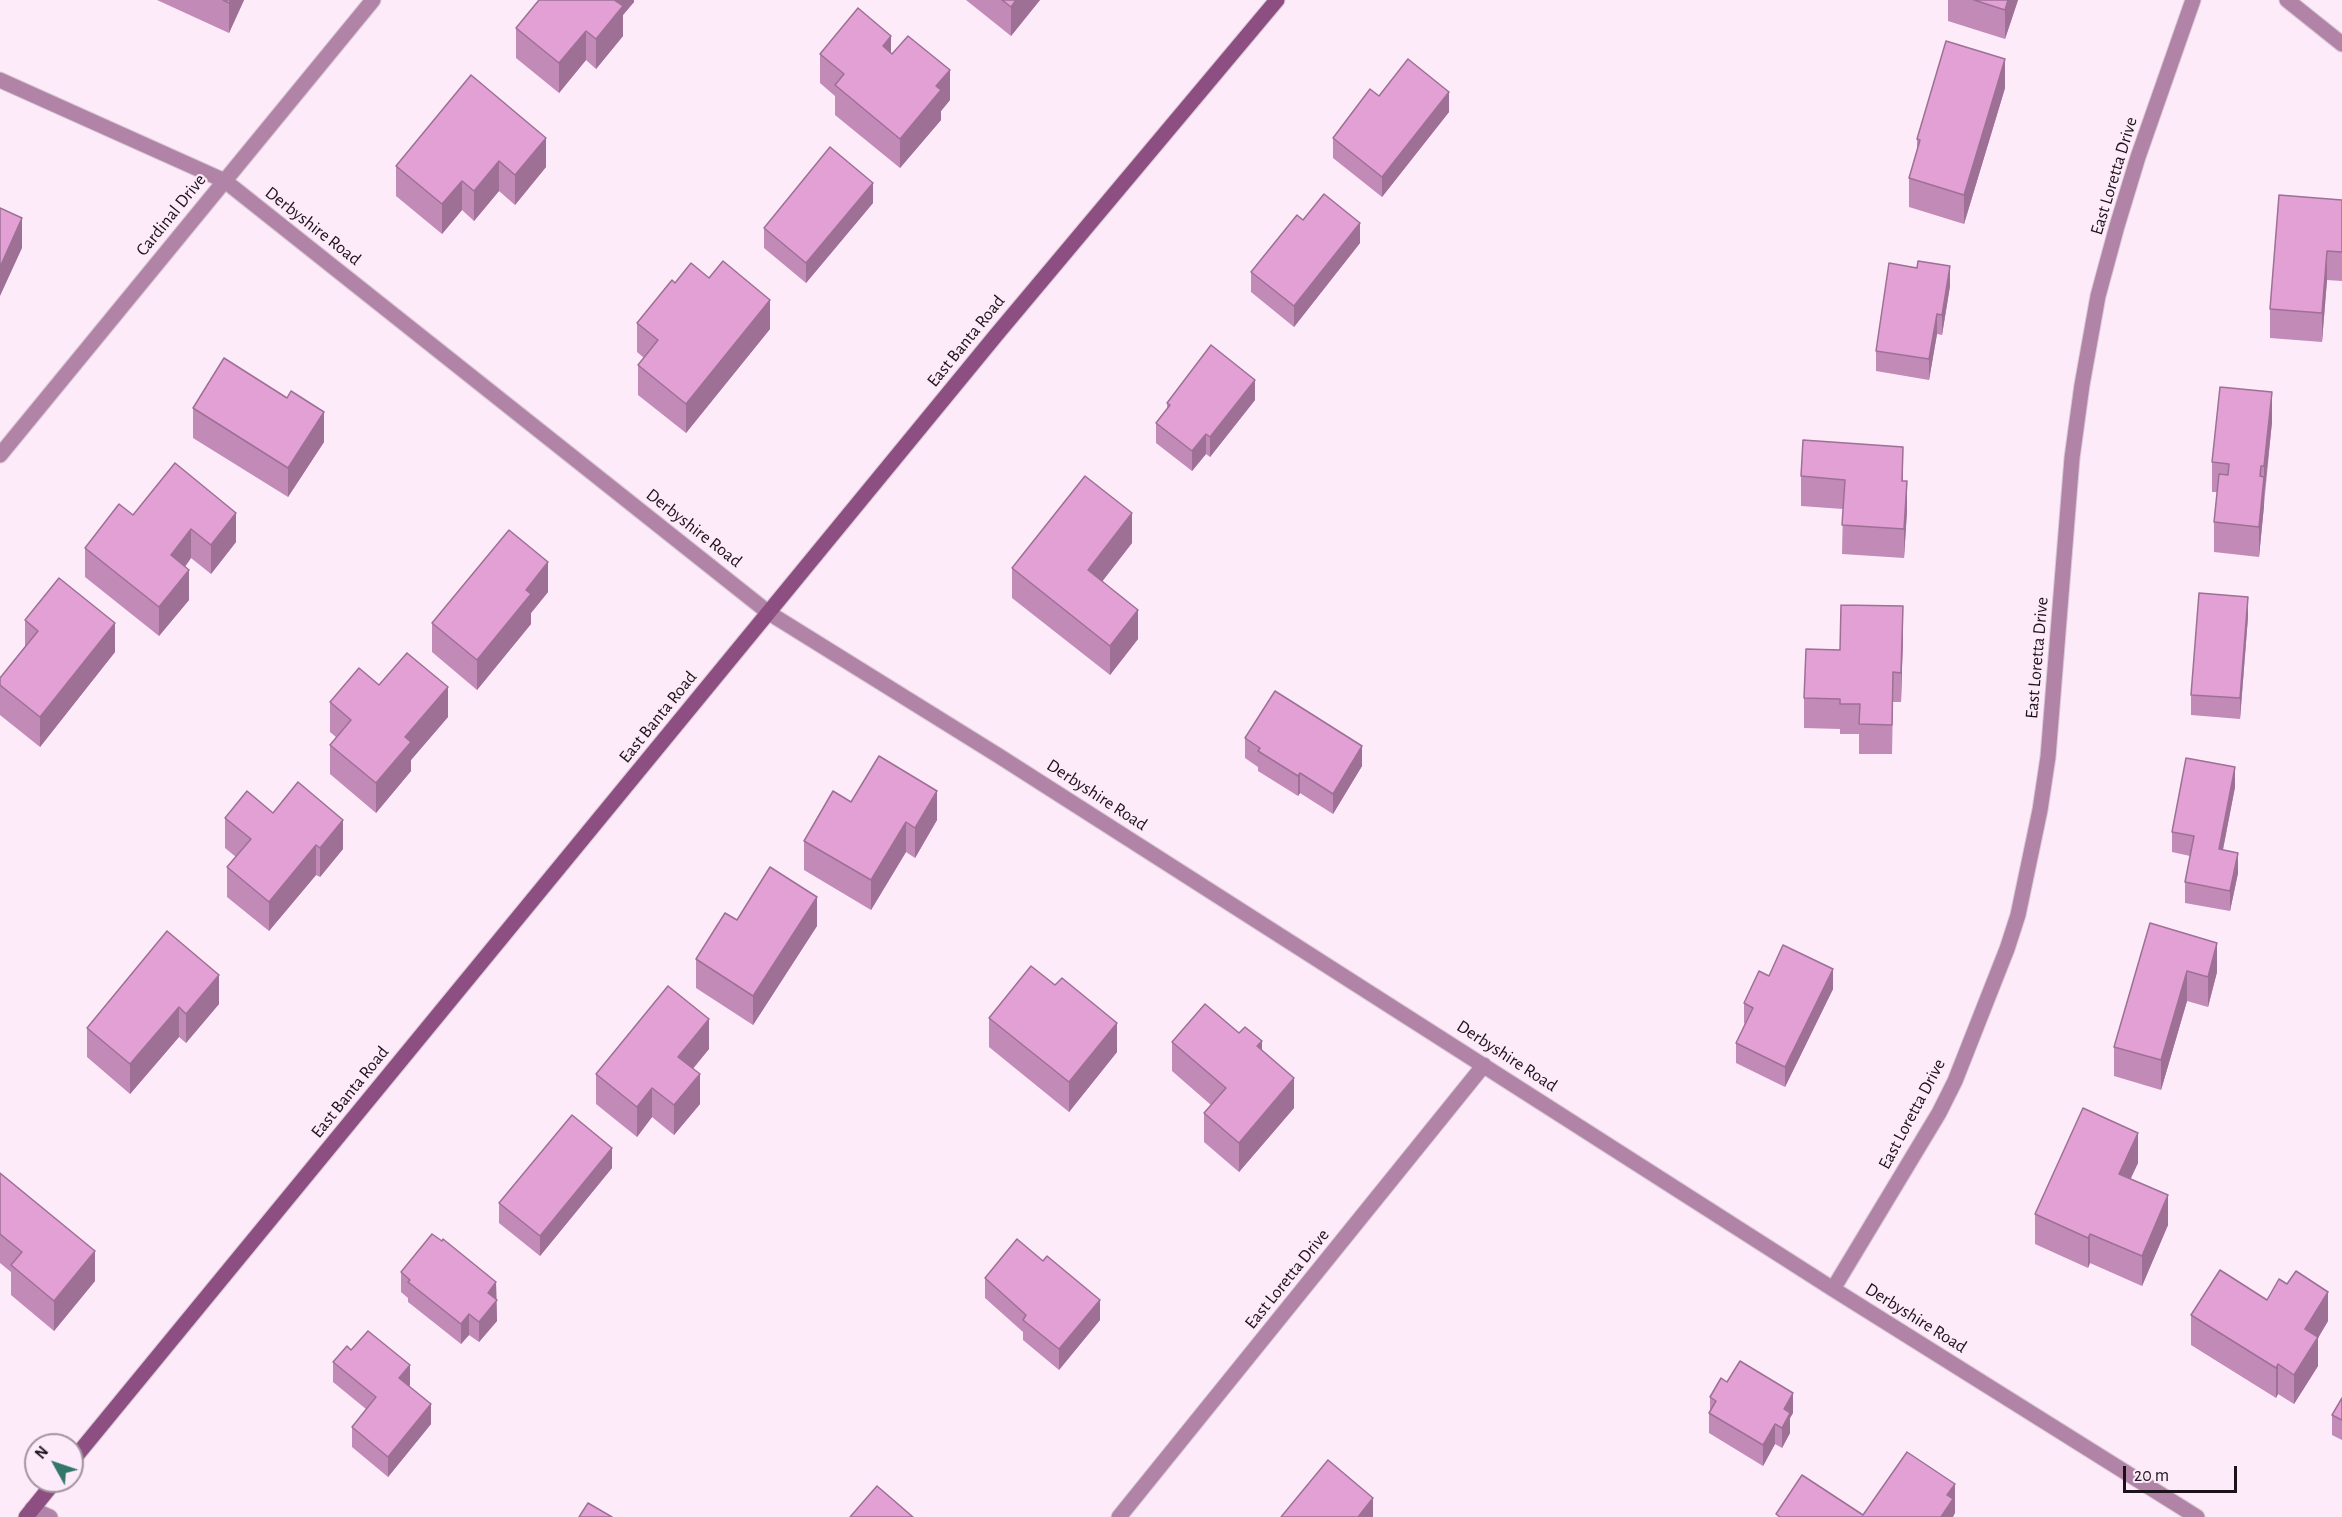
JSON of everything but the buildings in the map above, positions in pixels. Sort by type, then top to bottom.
[{"type":"street","name":"Cardinal Drive","points":[[0,455],[373,0]]},
{"type":"street","name":"East Banta Road","points":[[84,1446],[997,334],[1277,0]]},
{"type":"street","name":"East Loretta Drive","points":[[1833,1289],[1949,1092],[2007,949],[2018,915],[2040,810],[2048,757],[2072,458],[2098,296],[2138,157],[2193,0]]},
{"type":"street","points":[[2287,0],[2342,44]]},
{"type":"street","name":"Derbyshire Road","points":[[0,80],[225,181],[770,613],[1010,762],[1833,1289],[2197,1517]]},
{"type":"street","name":"East Loretta Drive","points":[[1119,1517],[1484,1065]]},
{"type":"street","points":[[45,1493],[29,1513],[50,1517]]}]
